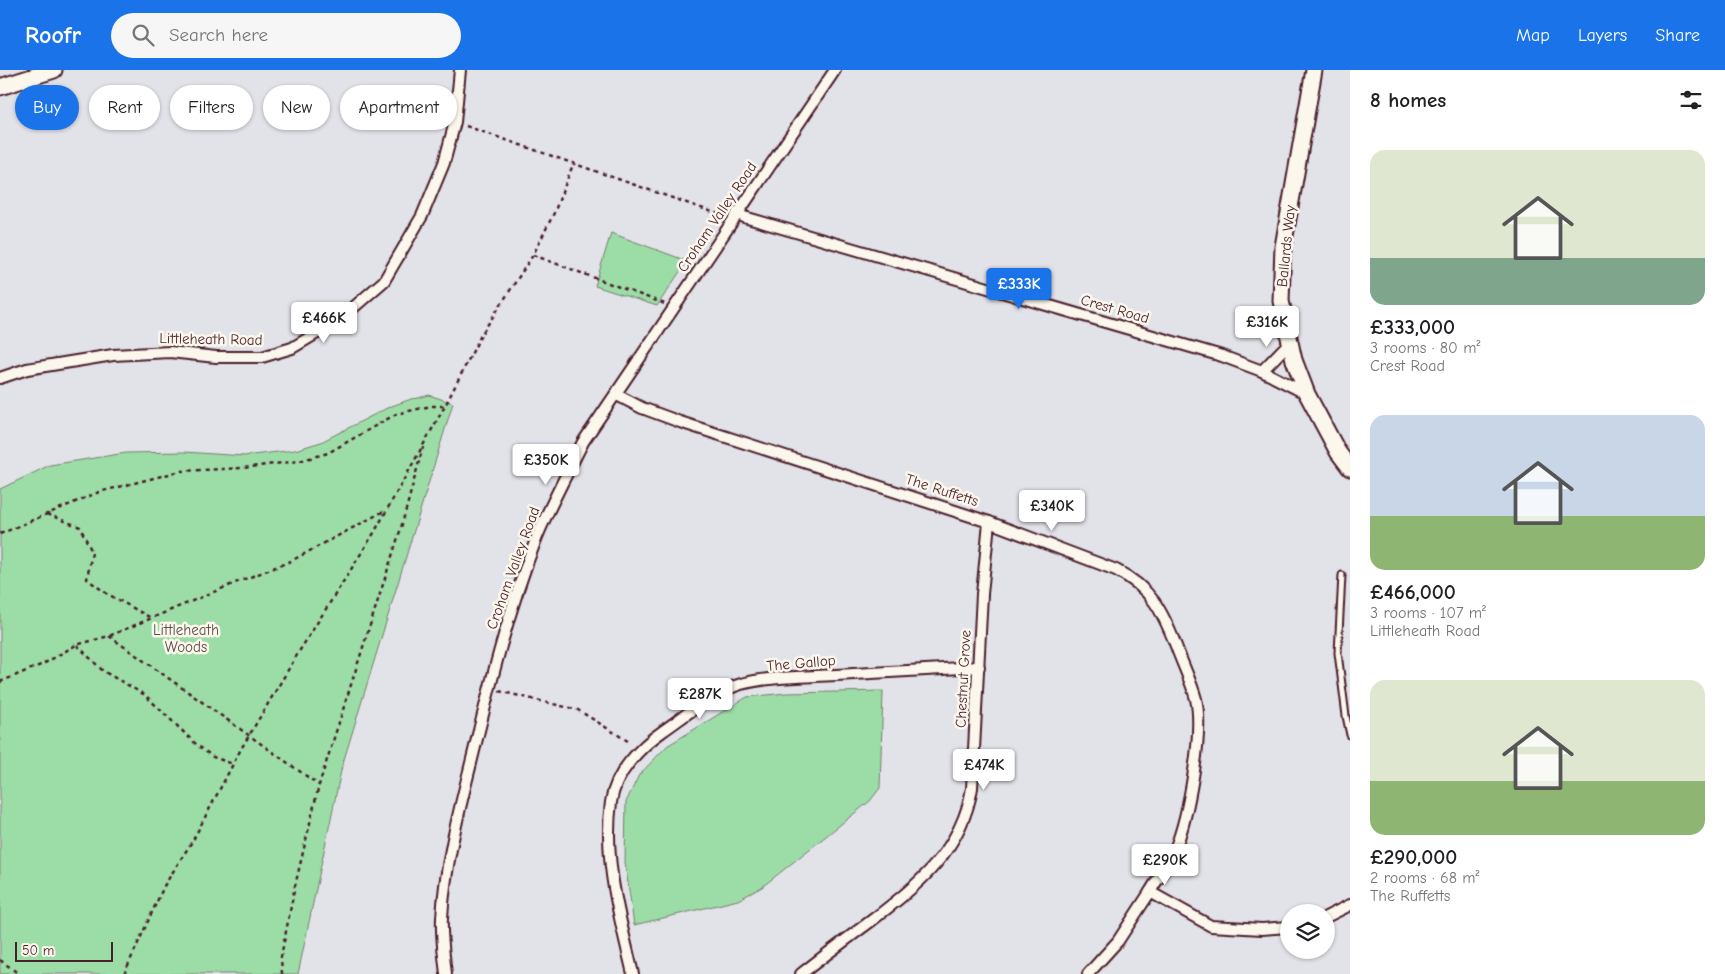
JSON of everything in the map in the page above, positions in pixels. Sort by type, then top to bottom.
[{"type":"street","points":[[0,87],[54,70]]},
{"type":"street","name":"Littleheath Road","points":[[457,101],[460,70]]},
{"type":"street","name":"Croham Valley Road","points":[[446,974],[442,918],[447,869],[489,689],[513,605],[537,538],[583,442],[617,395],[737,213],[835,70]]},
{"type":"street","name":"Ballards Way","points":[[1314,70],[1283,247],[1281,300],[1294,360],[1307,394],[1338,452],[1350,468]]},
{"type":"street","name":"Littleheath Road","points":[[0,378],[26,369],[113,355],[170,352],[216,357],[262,357],[292,348],[339,320],[384,281],[422,216],[444,163],[453,130]]},
{"type":"street","name":"Crest Road","points":[[737,213],[744,217],[1222,356],[1262,371],[1307,394]]},
{"type":"street","points":[[1262,371],[1290,342]]},
{"type":"street","name":"The Ruffetts","points":[[617,395],[642,408],[680,422],[989,522],[1132,578],[1146,590],[1168,626],[1196,700],[1198,731],[1191,791],[1185,821],[1175,851],[1118,941],[1088,974]]},
{"type":"street","name":"Chestnut Grove","points":[[801,974],[911,890],[936,864],[951,844],[961,825],[969,805],[972,788],[982,594],[989,522]]},
{"type":"street","name":"The Gallop","points":[[633,974],[617,907],[610,834],[611,801],[616,783],[626,767],[655,736],[724,691],[741,684],[782,678],[979,668]]},
{"type":"street","points":[[1150,892],[1211,926],[1262,929],[1280,928]]},
{"type":"street","points":[[1335,912],[1350,905]]},
{"type":"lane","points":[[1342,575],[1338,652],[1350,735]]},
{"type":"path","points":[[457,123],[724,216]]},
{"type":"path","points":[[124,974],[164,886],[193,840],[233,764],[300,650],[374,534],[481,334],[533,255],[554,213],[574,162]]},
{"type":"path","points":[[533,255],[675,308]]},
{"type":"path","points":[[0,534],[99,492],[181,471],[300,461],[328,453],[396,414],[431,406],[444,406]]},
{"type":"path","points":[[282,974],[281,957],[319,785],[401,528],[424,441]]},
{"type":"path","points":[[0,682],[43,664],[76,645],[109,636],[291,561],[387,510]]},
{"type":"path","points":[[47,514],[80,527],[92,552],[86,579],[106,594],[151,618]]},
{"type":"path","points":[[109,636],[319,785]]},
{"type":"path","points":[[76,645],[103,671],[145,695],[197,745],[213,757],[233,764]]},
{"type":"path","points":[[489,689],[578,710],[641,749]]},
{"type":"path","points":[[0,960],[19,974]]},
{"type":"green space","points":[[611,233],[687,261],[657,306],[595,286]]},
{"type":"green space","name":"Littleheath Woods","points":[[429,395],[453,403],[342,766],[298,974],[0,974],[0,489],[50,465],[126,453],[184,452],[244,456],[295,450],[321,442],[389,407]]},
{"type":"green space","points":[[883,691],[880,788],[870,801],[762,887],[738,900],[634,925],[625,862],[626,802],[639,775],[667,746],[747,697],[787,693]]}]
